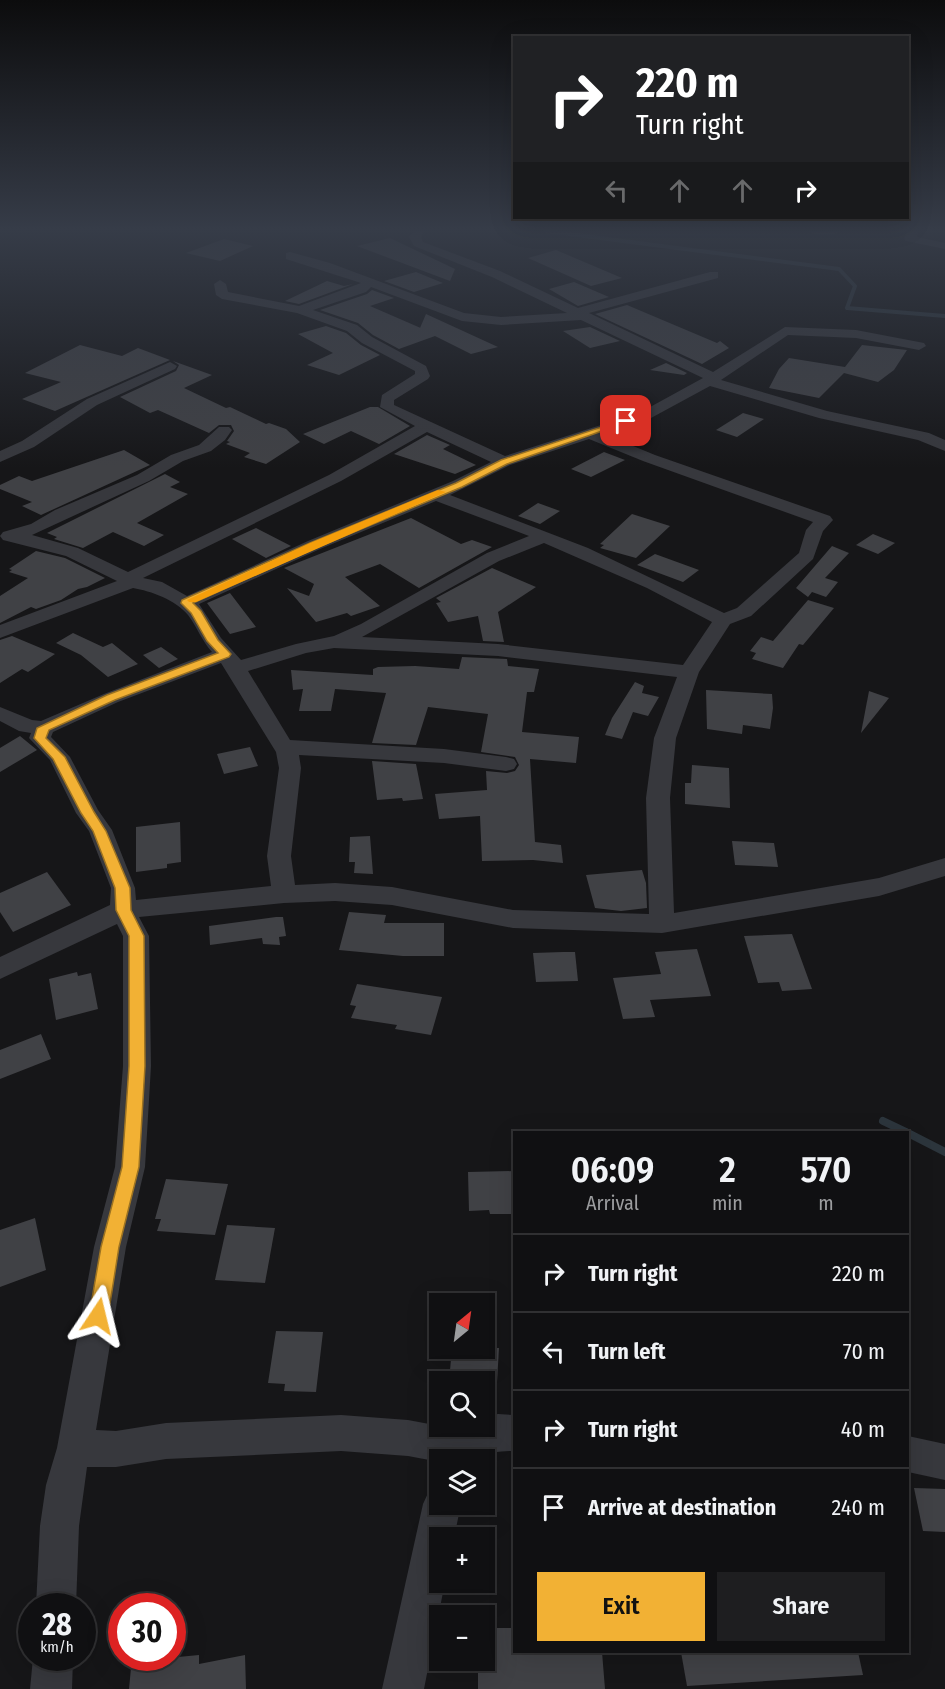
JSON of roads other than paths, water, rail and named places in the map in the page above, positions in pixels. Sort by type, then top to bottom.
[{"type":"street","points":[[300,310],[352,328],[367,340],[421,369],[423,376],[387,398],[387,407],[504,462]]},
{"type":"street","points":[[437,310],[482,320],[579,314],[593,310]]},
{"type":"street","points":[[570,310],[711,379],[824,415],[923,436],[945,446]]},
{"type":"street","points":[[186,603],[314,545],[436,495],[504,462],[646,415],[711,379],[785,331],[856,334],[919,345]]},
{"type":"street","points":[[0,456],[28,444],[92,402],[170,366]]},
{"type":"street","points":[[0,632],[129,580],[335,478],[428,425]]},
{"type":"street","points":[[5,535],[38,528],[61,514],[143,478],[170,462],[205,448],[224,430]]},
{"type":"street","points":[[588,433],[649,458],[824,520],[815,530],[807,555],[744,612],[723,620],[689,672],[665,738],[659,788],[662,924]]},
{"type":"street","points":[[436,495],[545,536],[691,602],[723,620]]},
{"type":"street","points":[[5,535],[34,540],[66,550],[111,568],[129,580],[155,586],[186,603],[195,611],[213,641],[230,661],[284,747],[290,768],[279,856],[284,894]]},
{"type":"street","points":[[0,713],[27,726],[43,728],[111,698],[230,661],[334,642],[368,628],[493,557],[545,536]]},
{"type":"street","points":[[334,642],[498,650],[689,672]]},
{"type":"street","points":[[43,728],[40,738],[59,757],[100,831],[123,888],[123,910],[136,936],[137,1066],[130,1167],[110,1247],[75,1448],[69,1462],[61,1518],[57,1593]]},
{"type":"street","points":[[284,747],[435,755],[506,764]]},
{"type":"street","points":[[0,969],[123,910],[284,894],[335,892],[392,896],[513,919],[662,924],[879,887],[945,867]]},
{"type":"street","points":[[449,1449],[498,1432],[513,1433]]},
{"type":"street","points":[[75,1448],[116,1449],[166,1442],[341,1433],[408,1438],[433,1449]]},
{"type":"street","points":[[909,1454],[945,1462]]},
{"type":"street","points":[[403,1689],[440,1515]]},
{"type":"street","points":[[51,1689],[52,1671]]},
{"type":"waterway","points":[[869,310],[945,316]]},
{"type":"waterway","points":[[883,1121],[904,1131]]},
{"type":"waterway","points":[[909,1134],[945,1152]]}]
